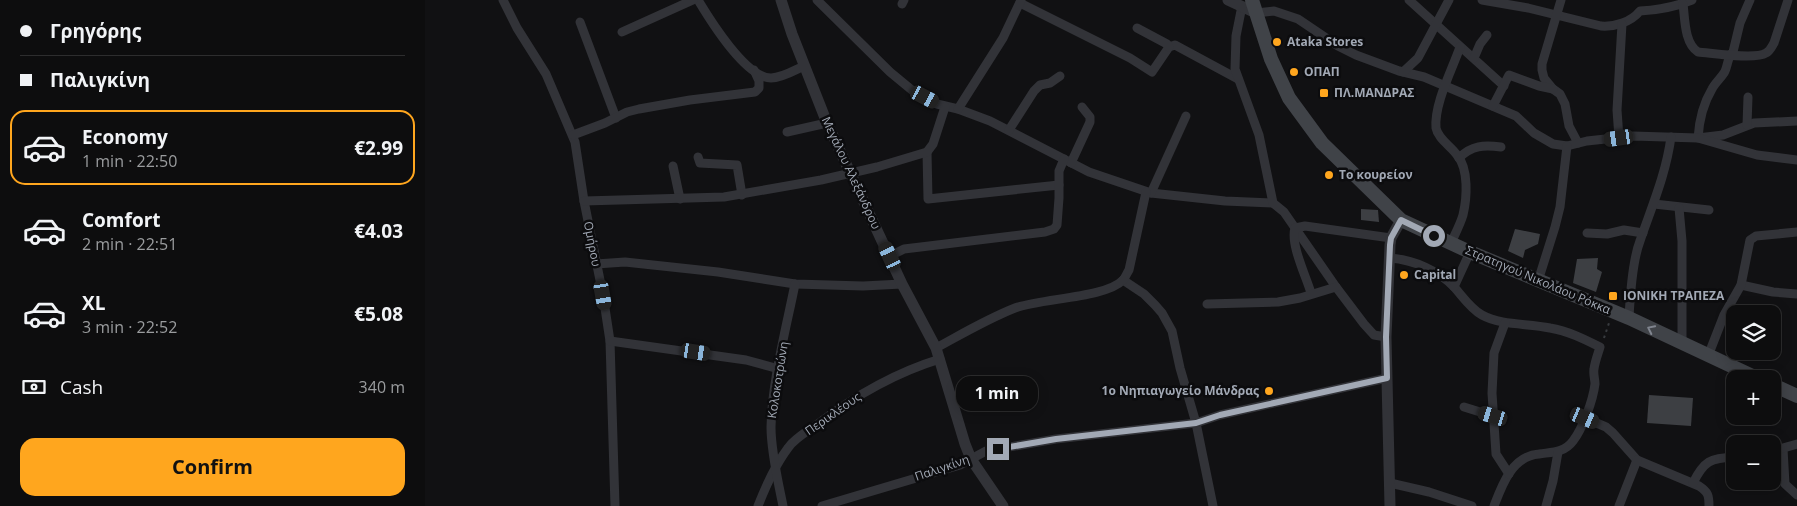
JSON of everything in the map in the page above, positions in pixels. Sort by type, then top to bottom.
[{"type":"main road","name":"Στρατηγού Νικολάου Ρόκκα","points":[[1250,6],[1289,98],[1323,143],[1401,220],[1470,252],[1629,318],[1739,370]]},
{"type":"main road","points":[[1781,389],[1797,396]]},
{"type":"street","name":"Ομήρου","points":[[503,0],[517,28],[546,74],[573,135],[578,153],[584,201],[608,322],[610,341],[615,506]]},
{"type":"street","points":[[622,32],[693,0]]},
{"type":"street","points":[[699,0],[719,34],[754,70],[770,78],[804,66]]},
{"type":"street","name":"Μεγάλου Αλεξάνδρου","points":[[781,0],[804,66],[827,122],[902,284],[936,348],[971,459],[1003,506]]},
{"type":"street","points":[[817,0],[890,72],[913,91],[945,107],[958,109],[991,121],[1089,172],[1149,192],[1225,201],[1273,203],[1284,212],[1336,287],[1374,335],[1386,337]]},
{"type":"street","points":[[1227,0],[1285,14],[1311,27],[1338,46],[1356,55],[1403,72],[1425,77],[1516,116],[1534,133],[1553,144],[1567,146],[1587,140],[1633,136],[1698,138],[1723,135],[1754,122],[1797,121]]},
{"type":"street","points":[[1409,0],[1504,86]]},
{"type":"street","points":[[1403,72],[1418,58],[1449,0]]},
{"type":"street","points":[[1482,0],[1556,14],[1610,27],[1621,24],[1637,15],[1640,11],[1687,2],[1689,39],[1694,49],[1698,52],[1742,56],[1766,53],[1774,43],[1788,0]]},
{"type":"street","points":[[1561,0],[1542,64],[1544,78],[1560,94],[1565,104],[1569,126],[1579,143]]},
{"type":"street","points":[[1698,138],[1698,127],[1706,102],[1712,88],[1724,73],[1730,54],[1733,52],[1740,23],[1750,0]]},
{"type":"street","points":[[1640,1],[1640,11]]},
{"type":"street","points":[[958,109],[1003,38],[1020,2],[1129,58],[1152,72],[1169,47],[1175,45],[1238,79]]},
{"type":"street","points":[[1250,6],[1236,36],[1235,59],[1238,79],[1259,135],[1273,203]]},
{"type":"street","points":[[580,22],[616,118]]},
{"type":"street","points":[[1619,138],[1617,110],[1621,24]]},
{"type":"street","points":[[1137,28],[1169,47]]},
{"type":"street","points":[[1474,58],[1480,44],[1487,35]]},
{"type":"street","points":[[1451,243],[1463,215],[1465,173],[1459,158],[1440,137],[1437,130],[1438,113],[1445,87],[1460,47]]},
{"type":"street","points":[[573,135],[627,112],[639,109],[690,100],[755,92],[759,88],[759,81],[754,70]]},
{"type":"street","points":[[1493,106],[1509,75],[1553,89]]},
{"type":"street","points":[[1009,130],[1034,91],[1040,85],[1050,83],[1060,76]]},
{"type":"street","points":[[1747,125],[1748,97]]},
{"type":"street","points":[[584,201],[680,199],[742,195],[851,174],[927,152],[933,144],[945,107]]},
{"type":"street","points":[[890,256],[904,249],[1045,232],[1054,229],[1057,225],[1059,171],[1068,161],[1090,122],[1090,117],[1082,108]]},
{"type":"street","points":[[936,348],[987,320],[1017,308],[1040,301],[1094,294],[1107,290],[1123,280],[1129,270],[1149,192],[1186,116]]},
{"type":"street","points":[[787,132],[827,122]]},
{"type":"street","points":[[1629,318],[1639,242],[1654,204],[1667,161],[1671,137]]},
{"type":"street","points":[[1698,138],[1757,155],[1797,160]]},
{"type":"street","points":[[1459,158],[1472,148],[1480,146],[1501,147]]},
{"type":"street","points":[[1538,281],[1560,207],[1567,146]]},
{"type":"street","points":[[927,152],[928,200],[1059,185]]},
{"type":"street","points":[[698,157],[700,162],[737,165],[742,195]]},
{"type":"street","points":[[673,166],[680,199]]},
{"type":"street","points":[[1654,204],[1709,210]]},
{"type":"street","points":[[1679,208],[1682,241],[1682,343]]},
{"type":"street","points":[[1390,506],[1386,337],[1391,238],[1401,220]]},
{"type":"street","points":[[1295,228],[1305,226],[1391,238]]},
{"type":"street","points":[[1295,228],[1293,234],[1295,244],[1311,293]]},
{"type":"street","points":[[1708,356],[1724,315],[1741,285],[1750,240],[1756,236],[1797,229]]},
{"type":"street","points":[[1587,233],[1607,234],[1624,230],[1643,233]]},
{"type":"street","points":[[1453,287],[1470,252]]},
{"type":"street","points":[[1390,258],[1417,263],[1443,278],[1481,314],[1505,322],[1551,328],[1575,335],[1600,346],[1594,370],[1595,385],[1585,418],[1573,442],[1558,452],[1537,454],[1517,463],[1500,489],[1494,506]]},
{"type":"street","points":[[596,264],[625,262],[718,272],[795,284],[863,286],[902,284]]},
{"type":"street","points":[[1123,280],[1144,294],[1155,305],[1172,332],[1196,423],[1213,506]]},
{"type":"street","name":"Κολοκοτρώνη","points":[[783,506],[771,429],[772,406],[795,284]]},
{"type":"street","points":[[1741,285],[1773,292],[1797,294]]},
{"type":"street","points":[[1207,304],[1278,302],[1300,298],[1311,293],[1336,287]]},
{"type":"street","points":[[1505,322],[1492,363],[1493,416],[1496,454],[1509,474]]},
{"type":"street","points":[[610,341],[746,360],[779,368]]},
{"type":"street","name":"Περικλέους","points":[[758,506],[788,447],[851,399],[915,367],[940,360]]},
{"type":"street","name":"Παλιγκίνη","points":[[822,506],[960,465],[986,452],[1056,439],[1196,423],[1220,415],[1387,378]]},
{"type":"street","points":[[1464,407],[1493,416]]},
{"type":"street","points":[[1585,418],[1606,427],[1637,460],[1693,483],[1706,491],[1709,496],[1709,506]]},
{"type":"street","points":[[1797,444],[1783,449],[1785,484],[1797,495]]},
{"type":"street","points":[[1546,506],[1558,452]]},
{"type":"street","points":[[1693,483],[1704,465],[1712,460],[1726,458]]},
{"type":"street","points":[[1619,506],[1637,460]]},
{"type":"street","points":[[1390,483],[1429,492],[1472,506]]},
{"type":"path","points":[[1600,346],[1613,312]]},
{"type":"building","points":[[1361,209],[1378,210],[1379,222],[1361,220]]},
{"type":"building","points":[[1515,229],[1540,234],[1538,244],[1525,250],[1523,258],[1508,251]]},
{"type":"building","points":[[1598,258],[1597,269],[1602,272],[1596,292],[1573,283],[1577,259]]},
{"type":"building","points":[[1649,395],[1693,398],[1691,426],[1647,423]]},
{"type":"place","name":"Ataka Stores","points":[[1277,42]]},
{"type":"place","name":"ΟΠΑΠ","points":[[1294,72]]},
{"type":"place","name":"ΠΛ.ΜΑΝΔΡΑΣ","points":[[1324,93]]},
{"type":"place","name":"Το κουρείον","points":[[1329,175]]},
{"type":"place","name":"Capital","points":[[1404,275]]},
{"type":"place","name":"ΙΟΝΙΚΗ ΤΡΑΠΕΖΑ","points":[[1613,296]]},
{"type":"place","name":"1ο Νηπιαγωγείο Μάνδρας","points":[[1269,391]]},
{"type":"route","points":[[998,449],[1056,439],[1196,423],[1220,415],[1387,378],[1386,337],[1391,238],[1401,220],[1434,236]]}]
